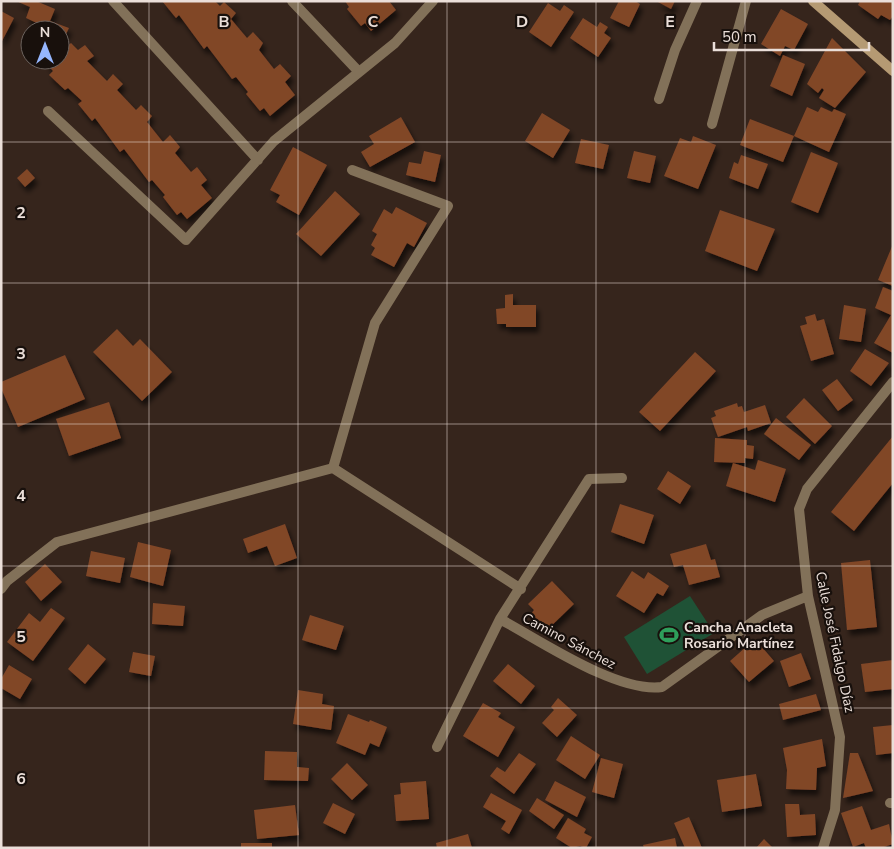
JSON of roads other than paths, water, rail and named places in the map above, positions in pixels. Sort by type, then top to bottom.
[{"type":"street","points":[[113,1],[258,160]]},
{"type":"street","points":[[292,1],[359,72]]},
{"type":"street","points":[[48,111],[186,240],[274,141],[395,42],[433,1]]},
{"type":"street","points":[[659,99],[675,50],[697,1]]},
{"type":"street","points":[[712,124],[746,1]]},
{"type":"street","points":[[813,1],[893,71]]},
{"type":"street","points":[[333,468],[375,323],[448,206],[352,170]]},
{"type":"street","name":"Calle José Fidalgo Díaz","points":[[823,848],[835,810],[840,737],[808,596],[799,509],[807,489],[893,382]]},
{"type":"street","points":[[1,589],[8,581],[57,542],[333,468],[521,589]]},
{"type":"street","points":[[437,748],[500,619],[521,589],[589,479],[622,478]]},
{"type":"street","name":"Camino Sánchez","points":[[500,619],[613,680],[649,689],[662,687],[762,615],[808,596]]},
{"type":"place","name":"Cancha Anacleta Rosario Martínez","points":[[669,635]]}]
